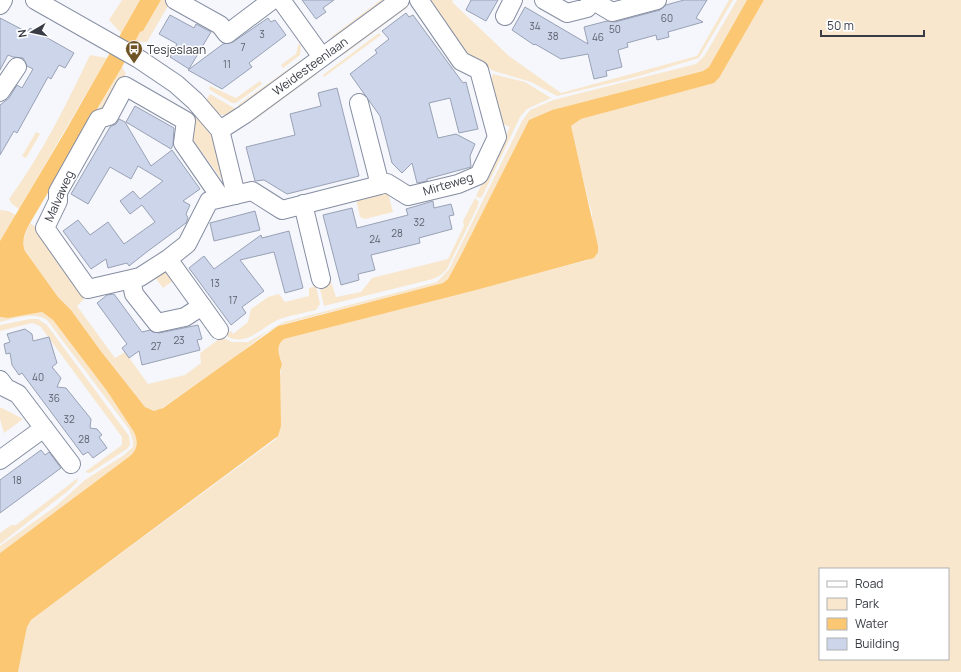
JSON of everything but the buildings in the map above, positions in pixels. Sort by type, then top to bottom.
[{"type":"street","points":[[0,5],[3,0]]},
{"type":"street","points":[[35,0],[139,59],[176,84],[195,101],[220,130],[228,196]]},
{"type":"street","points":[[174,0],[220,24],[227,34],[272,0]]},
{"type":"street","points":[[281,0],[322,57]]},
{"type":"street","name":"Weidesteenlaan","points":[[220,130],[245,114],[400,0]]},
{"type":"street","name":"Mirteweg","points":[[228,196],[252,191],[282,210],[387,183],[408,196],[458,184],[479,175],[497,137],[479,70],[461,61],[419,0]]},
{"type":"street","points":[[505,16],[514,0]]},
{"type":"street","points":[[544,0],[567,13],[587,8],[592,0],[612,12],[657,0]]},
{"type":"street","points":[[0,92],[17,67]]},
{"type":"street","name":"Malvaweg","points":[[125,86],[186,121],[183,143],[228,196],[209,201],[188,244],[168,259],[140,277],[88,289],[45,228],[58,201],[58,192],[99,119],[109,116],[125,86]]},
{"type":"street","points":[[359,103],[380,185]]},
{"type":"street","points":[[303,204],[321,278]]},
{"type":"street","points":[[168,259],[219,330]]},
{"type":"street","points":[[131,279],[134,294],[156,323],[186,317],[202,306]]},
{"type":"street","points":[[0,380],[6,388],[18,394],[71,464]]},
{"type":"street","points":[[0,460],[44,428]]},
{"type":"green space","points":[[122,0],[140,0],[121,33],[109,20]]},
{"type":"green space","points":[[161,0],[165,0],[168,6],[147,42],[135,41],[140,32],[143,31]]},
{"type":"green space","points":[[381,0],[388,0],[333,40],[331,37]]},
{"type":"green space","points":[[430,0],[453,0],[452,2],[509,56],[561,93],[697,56],[729,0],[733,0],[699,58],[636,77],[557,96],[531,82],[494,71],[473,60]]},
{"type":"green space","points":[[737,0],[747,0],[709,67],[703,71],[552,110],[529,120],[461,255],[448,279],[443,283],[283,324],[267,332],[227,363],[159,410],[154,411],[145,407],[100,350],[71,310],[58,297],[25,251],[23,240],[30,223],[37,228],[41,239],[83,295],[84,299],[77,306],[115,358],[125,352],[148,384],[185,375],[201,363],[200,353],[222,337],[232,342],[248,342],[284,322],[437,282],[449,269],[522,121],[530,110],[553,100],[696,64],[705,55]]},
{"type":"green space","points":[[764,0],[961,0],[961,672],[18,672],[27,627],[31,620],[276,439],[282,363],[279,354],[279,345],[284,339],[589,260],[592,214],[570,129],[571,126],[581,119],[717,81]]},
{"type":"green space","points":[[406,4],[408,7],[343,55],[341,52]]},
{"type":"green space","points":[[379,33],[381,35],[324,77],[323,75]]},
{"type":"green space","points":[[299,43],[301,46],[300,55],[283,68],[281,65],[296,54]]},
{"type":"green space","points":[[90,55],[107,58],[19,209],[12,204],[9,199],[43,147],[63,111]]},
{"type":"green space","points":[[301,60],[303,63],[241,108],[238,105]]},
{"type":"green space","points":[[122,67],[126,74],[105,111],[96,113]]},
{"type":"green space","points":[[315,71],[317,74],[252,122],[250,119]]},
{"type":"green space","points":[[493,74],[525,82],[551,98],[527,109],[520,117],[482,197],[479,198],[476,196],[510,127],[501,123],[491,79]]},
{"type":"green space","points":[[260,81],[262,84],[236,103],[232,103],[209,88],[210,86],[236,98]]},
{"type":"green space","points":[[210,94],[237,111],[227,115],[216,113],[205,102]]},
{"type":"green space","points":[[197,115],[214,137],[228,189],[225,190],[222,180],[190,136],[192,119]]},
{"type":"green space","points":[[36,132],[40,134],[26,158],[22,156]]},
{"type":"green space","points":[[385,191],[388,193],[393,212],[365,219],[360,217],[356,199]]},
{"type":"green space","points":[[475,198],[479,202],[477,208],[447,269],[441,275],[433,279],[324,306],[319,285],[331,282],[336,297],[361,292],[372,278],[448,259],[464,226],[463,221]]},
{"type":"green space","points":[[0,210],[8,211],[16,215],[0,241]]},
{"type":"green space","points":[[164,270],[167,271],[174,280],[163,288],[155,277]]},
{"type":"green space","points":[[316,286],[320,304],[316,310],[280,319],[253,335],[240,340],[232,339],[224,335],[231,331],[233,334],[248,322],[251,309],[268,297],[279,294],[285,302],[309,296],[309,288]]},
{"type":"green space","points":[[42,312],[53,320],[107,391],[134,432],[136,448],[130,456],[0,553],[0,546],[56,506],[85,480],[124,455],[133,447],[133,441],[129,429],[47,320],[42,317],[30,316],[0,322],[0,317],[8,318]]},
{"type":"green space","points":[[30,319],[38,319],[47,325],[129,436],[130,445],[127,449],[90,473],[85,472],[122,445],[122,437],[40,326],[32,323],[0,331],[0,325]]},
{"type":"green space","points":[[0,408],[23,419],[4,433],[0,419]]},
{"type":"green space","points":[[78,478],[77,482],[68,491],[0,544],[0,533],[11,525],[16,525]]},
{"type":"water","points":[[140,0],[161,0],[143,31],[140,32],[122,67],[30,223],[25,233],[23,243],[25,251],[58,297],[71,310],[100,350],[145,407],[154,411],[163,408],[278,326],[443,283],[448,279],[461,255],[529,120],[552,110],[703,71],[709,67],[747,0],[764,0],[719,78],[714,83],[581,119],[571,126],[598,246],[598,252],[594,258],[284,339],[279,345],[279,354],[282,364],[280,371],[281,426],[278,436],[31,620],[27,627],[18,672],[0,672],[0,553],[130,456],[135,451],[137,442],[134,432],[107,391],[53,320],[42,312],[8,318],[0,317],[0,241],[66,130]]},
{"type":"place","name":"Tesjeslaan","points":[[134,64]]}]
